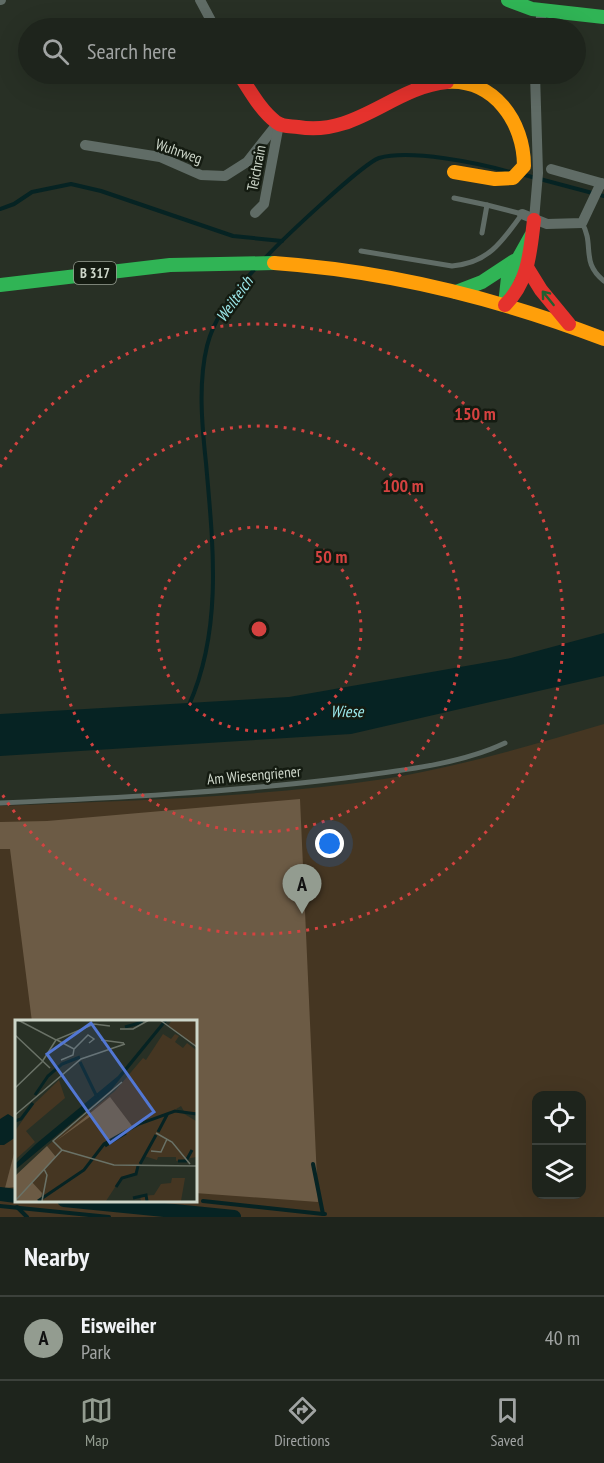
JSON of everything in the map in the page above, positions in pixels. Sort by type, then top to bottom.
[{"type":"main road","points":[[508,0],[542,12],[592,14],[604,17]]},
{"type":"main road","points":[[246,84],[278,124],[311,130],[329,129],[409,92],[445,84]]},
{"type":"main road","points":[[454,172],[495,179],[513,178],[524,166],[523,138],[518,126],[491,90],[480,84]]},
{"type":"main road","points":[[505,305],[517,295],[528,269],[531,236],[528,217]]},
{"type":"main road","points":[[505,305],[505,284],[514,261],[531,236]]},
{"type":"main road","points":[[456,292],[482,282],[514,261]]},
{"type":"main road","name":"B 317","points":[[0,285],[123,269],[272,263],[340,270],[456,292],[569,325],[604,339]]},
{"type":"main road","points":[[528,269],[569,325]]},
{"type":"street","points":[[200,0],[210,18]]},
{"type":"street","points":[[541,18],[542,12]]},
{"type":"street","points":[[535,84],[538,187],[528,217],[547,224],[582,223],[603,183],[551,169]]},
{"type":"street","name":"Wuhrweg","points":[[85,145],[160,157],[201,175],[225,176],[247,162],[278,124]]},
{"type":"street","name":"Teichrain","points":[[255,213],[264,204],[278,124]]},
{"type":"lane","points":[[361,251],[452,266],[462,265],[487,256],[528,217],[454,198]]},
{"type":"lane","points":[[482,233],[487,205]]},
{"type":"lane","points":[[582,223],[587,230],[589,265],[604,281]]},
{"type":"lane","name":"Am Wiesengriener","points":[[0,803],[119,798],[297,784],[399,771],[489,750],[505,743]]},
{"type":"shaded area","points":[[604,724],[604,1217],[0,1217],[0,806],[289,790],[384,779],[440,768]]},
{"type":"shaded area","points":[[300,799],[318,1202],[196,1193],[196,1020],[32,1020],[10,849],[0,849],[0,822],[47,821]]},
{"type":"shaded area","points":[[15,1150],[15,1187],[5,1188]]},
{"type":"water","name":"Wiese","points":[[604,633],[604,676],[351,734],[0,756],[0,714],[289,697],[511,658]]},
{"type":"water","points":[[8,1114],[15,1118],[15,1138],[4,1145],[0,1145],[0,1119]]},
{"type":"waterway","name":"Weilteich","points":[[266,257],[340,187],[379,158],[426,156],[463,161],[510,172]]},
{"type":"waterway","name":"Weilteich","points":[[521,174],[604,196]]},
{"type":"waterway","points":[[0,209],[14,204],[32,192],[71,184],[101,191],[233,236],[282,241]]},
{"type":"waterway","name":"Weilteich","points":[[189,705],[200,676],[207,647],[213,586],[211,524],[202,419],[204,360],[210,335],[220,315],[255,269]]},
{"type":"waterway","points":[[313,1164],[323,1214],[325,1214]]},
{"type":"waterway","points":[[0,1194],[15,1196]]},
{"type":"waterway","points":[[203,1201],[323,1214]]},
{"type":"waterway","points":[[84,1202],[234,1217]]},
{"type":"waterway","points":[[0,1206],[109,1217]]},
{"type":"waterway","points":[[17,1207],[27,1217]]},
{"type":"traffic: fast","points":[[508,0],[532,9],[604,17]]},
{"type":"traffic: fast","points":[[505,305],[508,277],[531,236]]},
{"type":"traffic: fast","points":[[456,292],[482,282],[514,261]]},
{"type":"traffic: fast","points":[[0,285],[170,265],[274,263]]},
{"type":"traffic: slow","points":[[454,172],[495,179],[513,178],[524,166],[519,134],[503,106],[479,88],[467,84]]},
{"type":"traffic: slow","points":[[274,263],[359,272],[442,289],[523,311],[604,339]]},
{"type":"traffic: jam","points":[[246,84],[260,106],[278,124],[319,128],[338,125],[409,93],[437,84]]},
{"type":"traffic: jam","points":[[505,305],[524,276],[534,220]]},
{"type":"traffic: jam","points":[[528,269],[541,290],[569,324]]},
{"type":"place","name":"Eisweiher","points":[[302,914]]}]
